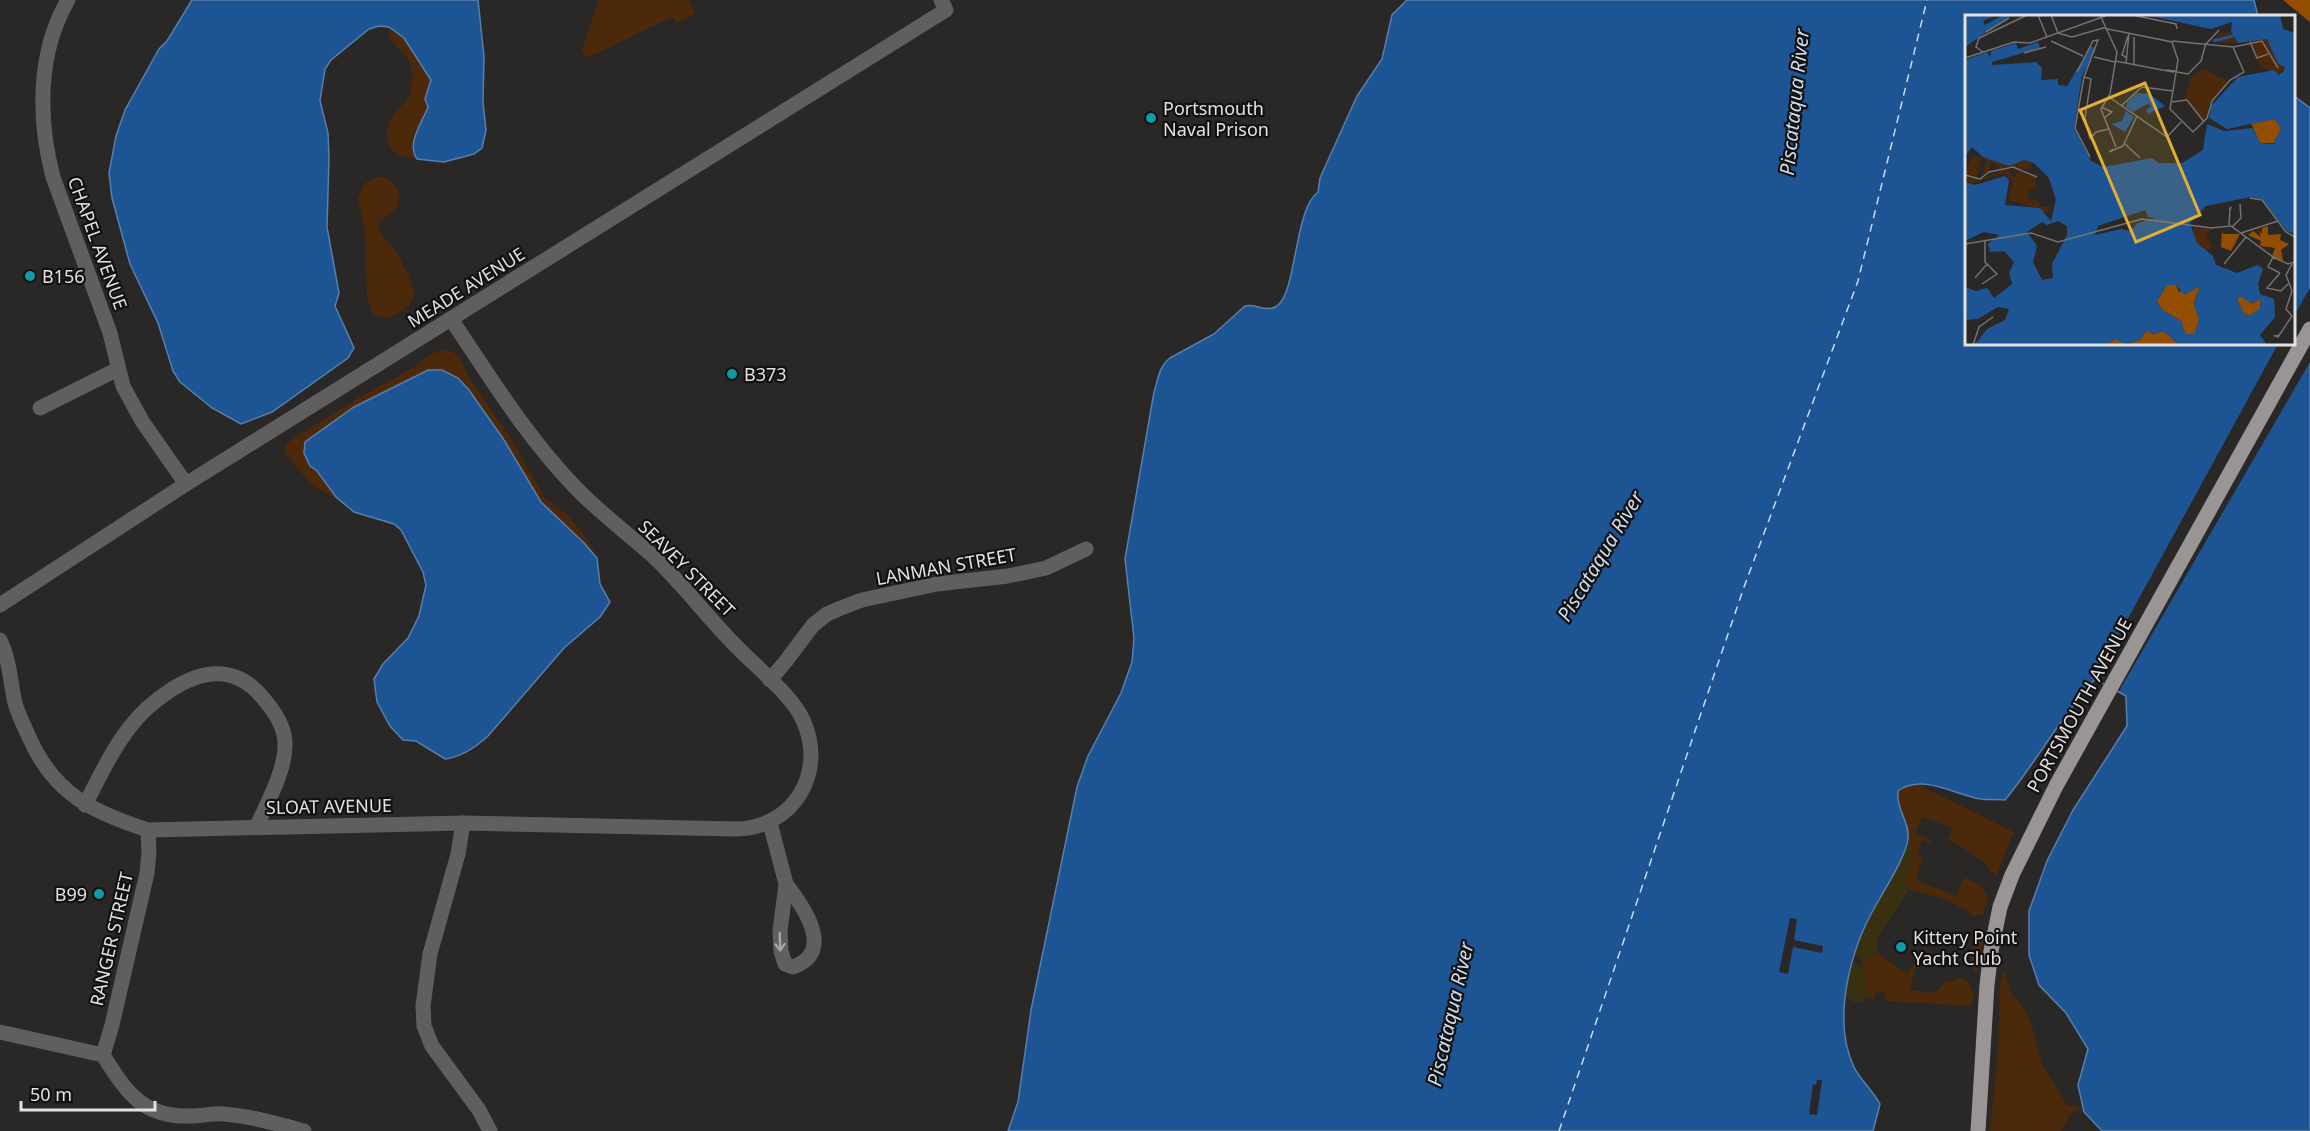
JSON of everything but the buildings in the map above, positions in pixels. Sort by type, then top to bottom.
[{"type":"main road","name":"PORTSMOUTH AVENUE","points":[[1978,1131],[1991,951],[2000,907],[2012,875],[2056,786],[2310,329]]},
{"type":"street","name":"CHAPEL AVENUE","points":[[68,0],[55,25],[43,94],[44,135],[53,177],[110,333],[118,369],[133,406],[186,484]]},
{"type":"street","name":"MEADE AVENUE","points":[[0,605],[186,484],[946,10],[941,0]]},
{"type":"street","name":"SEAVEY STREET","points":[[451,319],[527,432],[554,464],[604,515],[653,557],[795,707],[803,720],[810,749],[807,779],[788,810],[770,823]]},
{"type":"street","points":[[40,408],[118,369]]},
{"type":"street","name":"LANMAN STREET","points":[[770,680],[813,625],[827,614],[841,608],[862,600],[937,584],[1008,576],[1046,568],[1086,549]]},
{"type":"street","name":"SLOAT AVENUE","points":[[0,640],[10,668],[15,703],[44,766],[60,786],[85,805],[110,818],[148,830],[463,823],[736,830],[756,828],[770,823]]},
{"type":"street","points":[[85,805],[108,760],[126,734],[156,700],[173,688],[202,675],[213,672],[227,673],[251,684],[264,698],[275,714],[285,737],[282,763],[257,826]]},
{"type":"street","points":[[463,823],[458,854],[430,954],[424,988],[424,1016],[427,1036],[432,1046],[479,1110],[490,1131]]},
{"type":"street","points":[[770,823],[786,884],[807,914],[814,935],[815,942],[811,955],[803,963],[793,967],[785,964],[781,951],[780,931],[786,884]]},
{"type":"street","name":"RANGER STREET","points":[[103,1055],[147,873],[148,830]]},
{"type":"street","points":[[0,1032],[103,1055],[121,1085],[133,1098],[146,1107],[171,1115],[222,1113],[304,1131]]},
{"type":"shaded area","points":[[599,0],[689,0],[695,13],[676,23],[672,17],[587,58],[582,50]]},
{"type":"shaded area","points":[[2283,0],[2310,0],[2310,22]]},
{"type":"shaded area","points":[[389,27],[404,38],[431,80],[426,98],[428,107],[411,150],[417,159],[398,154],[390,146],[388,140],[389,123],[409,97],[412,80],[409,60],[394,43]]},
{"type":"shaded area","points":[[377,177],[392,182],[398,191],[397,207],[379,222],[379,227],[404,266],[415,295],[407,306],[391,317],[373,313],[367,297],[365,232],[358,198],[365,183]]},
{"type":"shaded area","points":[[447,349],[459,356],[469,378],[510,437],[545,498],[567,515],[582,532],[597,558],[541,502],[504,440],[458,378],[375,399],[354,407],[305,442],[310,466],[345,504],[312,485],[285,453],[285,446],[291,440],[432,354]]},
{"type":"shaded area","points":[[1915,783],[2014,832],[1996,876],[1982,861],[1948,840],[1953,828],[1922,817],[1915,833],[1931,840],[1930,843],[1922,840],[1917,853],[1923,856],[1916,880],[1956,896],[1964,877],[1982,886],[1988,898],[1983,914],[1973,916],[1951,902],[1909,890],[1908,876],[1913,855],[1897,802],[1898,791],[1906,785]]},
{"type":"shaded area","points":[[1934,935],[1914,971],[1910,990],[1935,993],[1946,982],[1960,977],[1971,988],[1973,1003],[1970,1006],[1886,1001],[1886,993],[1876,992],[1875,999],[1871,999],[1863,972],[1862,957],[1868,959],[1879,954],[1907,974]]},
{"type":"shaded area","points":[[1978,937],[1983,939],[1975,973],[1971,960],[1972,950]]},
{"type":"shaded area","points":[[2003,969],[2012,994],[2025,1010],[2032,1026],[2041,1062],[2067,1105],[2083,1108],[2070,1115],[2061,1131],[1990,1131]]},
{"type":"sand","points":[[1908,839],[1911,842],[1913,855],[1908,876],[1909,890],[1876,940],[1879,954],[1868,959],[1853,954],[1895,868]]},
{"type":"sand","points":[[1851,962],[1862,966],[1871,999],[1864,998],[1863,1002],[1854,1002],[1845,997]]},
{"type":"water","points":[[192,0],[478,0],[484,57],[483,102],[486,130],[482,148],[474,154],[444,162],[417,159],[413,147],[414,140],[428,107],[425,99],[431,80],[404,38],[389,27],[379,26],[369,29],[331,60],[325,69],[320,101],[328,133],[327,227],[339,293],[335,306],[354,348],[348,358],[272,412],[241,424],[212,408],[180,382],[173,371],[158,323],[130,264],[112,198],[109,173],[116,136],[125,110],[159,49],[167,41]]},
{"type":"water","name":"Piscataqua River","points":[[1407,0],[2254,0],[2258,15],[1965,15],[1965,345],[2295,345],[2295,97],[2310,108],[2310,1131],[2102,1131],[2084,1112],[2078,1085],[2088,1049],[2066,1013],[2039,985],[2029,955],[2029,911],[2047,861],[2073,810],[2127,726],[2126,696],[2095,679],[2071,708],[2005,800],[1981,799],[1939,787],[1917,784],[1898,791],[1908,839],[1895,872],[1867,922],[1859,942],[1852,962],[1844,1006],[1847,1048],[1859,1076],[1880,1104],[1873,1131],[1008,1131],[1018,1102],[1031,1010],[1077,787],[1088,756],[1121,693],[1132,662],[1134,638],[1125,559],[1159,374],[1163,365],[1170,358],[1214,334],[1245,306],[1273,308],[1284,298],[1304,215],[1310,201],[1318,192],[1320,178],[1357,96],[1382,59],[1392,15]]},
{"type":"water","points":[[428,370],[442,370],[458,378],[469,390],[504,440],[541,502],[597,558],[600,584],[610,602],[600,617],[564,648],[488,736],[468,751],[445,759],[416,741],[403,740],[390,726],[377,702],[374,679],[383,664],[408,638],[419,616],[426,585],[423,572],[401,530],[394,524],[354,512],[336,497],[317,471],[310,466],[304,453],[305,442],[354,407]]},
{"type":"pier","points":[[2310,288],[2310,362],[2119,691],[2095,679],[2277,345],[2295,345],[2295,314]]},
{"type":"pier","points":[[1790,918],[1797,919],[1794,940],[1823,946],[1822,953],[1793,947],[1788,974],[1779,972]]},
{"type":"pier","points":[[1817,1080],[1822,1080],[1817,1115],[1809,1114],[1813,1084],[1816,1085]]},
{"type":"ferry route","points":[[1559,1131],[1744,587],[1858,281],[1927,0]]},
{"type":"place","name":"Portsmouth Naval Prison","points":[[1151,118]]},
{"type":"place","name":"B156","points":[[30,276]]},
{"type":"place","name":"B373","points":[[732,374]]},
{"type":"place","name":"B99","points":[[99,894]]},
{"type":"place","name":"Kittery Point Yacht Club","points":[[1901,947]]}]
